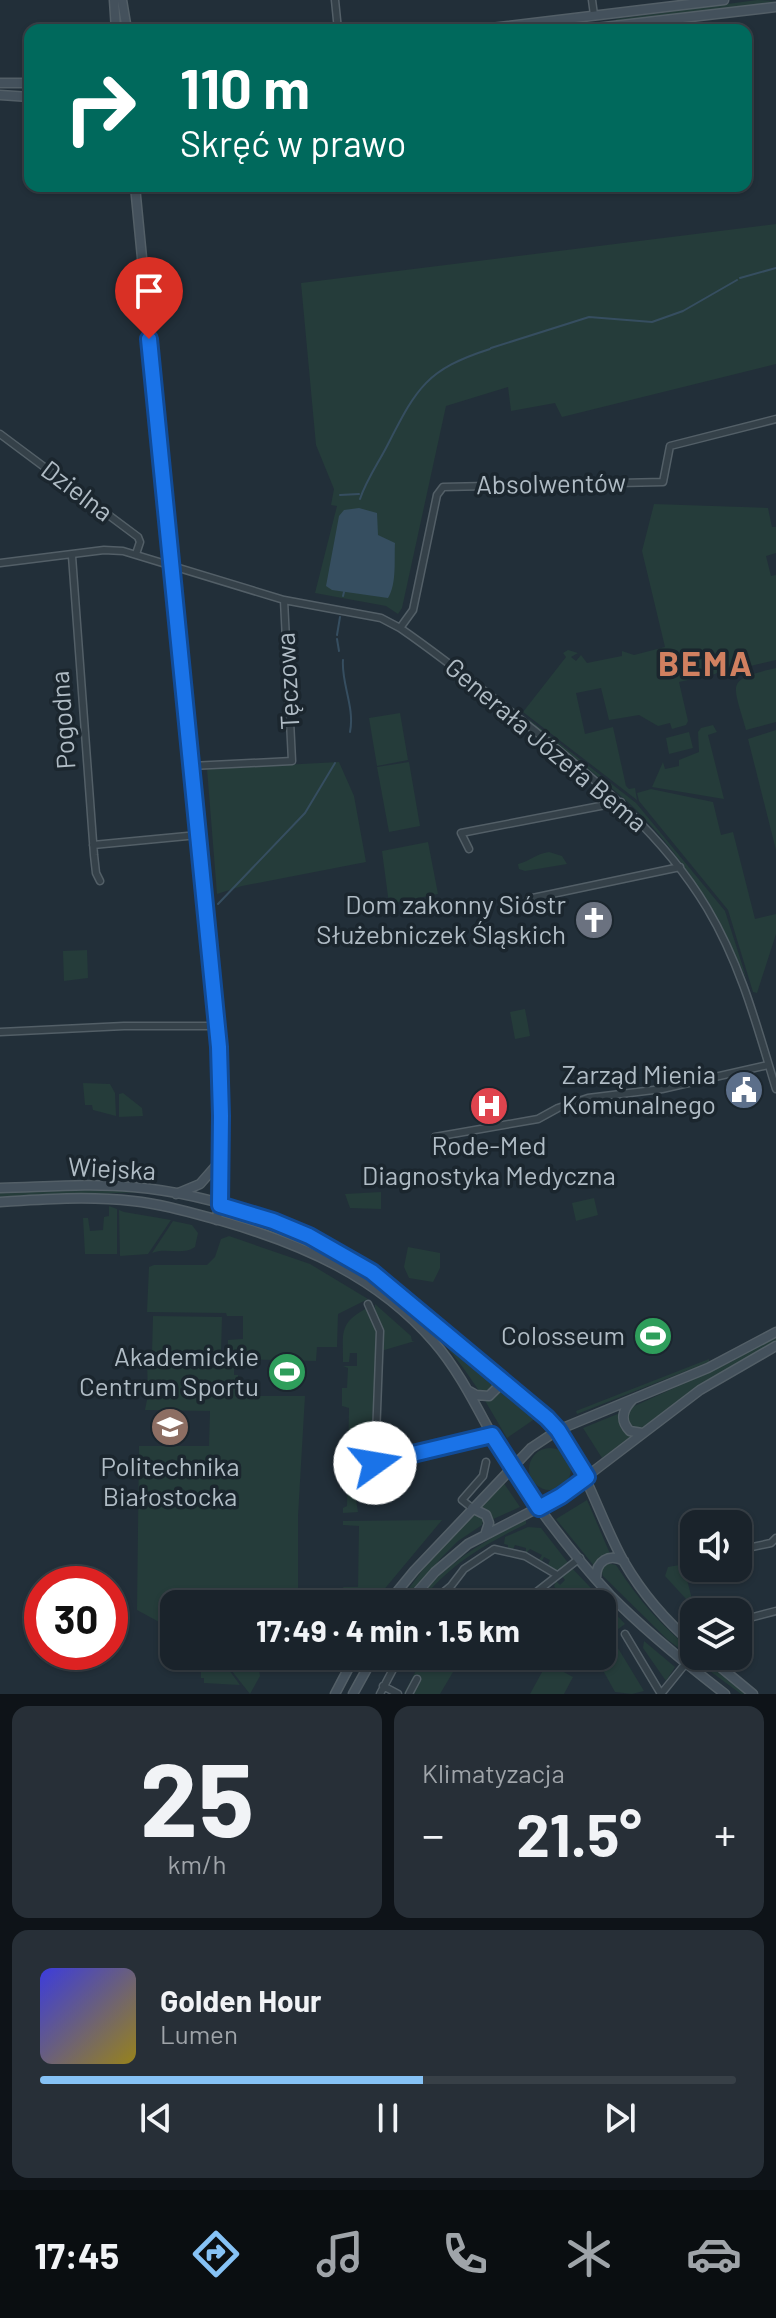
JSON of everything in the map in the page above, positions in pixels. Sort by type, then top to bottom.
[{"type":"main road","points":[[114,0],[116,24]]},
{"type":"main road","points":[[122,0],[126,24]]},
{"type":"main road","points":[[522,24],[724,0]]},
{"type":"main road","points":[[630,24],[776,7]]},
{"type":"main road","points":[[594,15],[595,24]]},
{"type":"main road","points":[[0,83],[24,83]]},
{"type":"main road","points":[[0,95],[24,97]]},
{"type":"main road","points":[[136,192],[217,1026],[221,1084],[220,1205],[217,1220]]},
{"type":"main road","points":[[176,1194],[203,1181],[221,1159]]},
{"type":"main road","name":"Wiejska","points":[[0,1188],[95,1184],[176,1194],[273,1221],[346,1255],[392,1287],[498,1375],[558,1430],[587,1477],[624,1562],[650,1600],[680,1631]]},
{"type":"main road","name":"Wiejska","points":[[0,1202],[78,1198],[174,1207],[300,1247],[363,1281],[398,1307],[432,1340],[452,1364],[511,1467],[539,1508],[610,1594],[680,1658]]},
{"type":"main road","points":[[398,1590],[531,1448],[558,1430],[708,1368],[776,1332]]},
{"type":"main road","points":[[420,1590],[450,1557],[486,1532],[561,1496],[700,1390],[776,1346]]},
{"type":"main road","points":[[468,1391],[489,1396],[497,1388],[498,1375]]},
{"type":"main road","points":[[634,1398],[624,1411],[624,1424],[634,1434],[642,1433]]},
{"type":"main road","points":[[472,1508],[488,1519],[486,1532]]},
{"type":"main road","points":[[596,1578],[597,1567],[604,1559],[615,1557],[624,1562]]},
{"type":"main road","points":[[335,1694],[348,1670]]},
{"type":"main road","points":[[353,1694],[366,1670]]},
{"type":"main road","name":"Wiejska","points":[[695,1670],[725,1694]]},
{"type":"main road","points":[[724,1670],[753,1694]]},
{"type":"street","points":[[335,0],[337,24]]},
{"type":"street","points":[[592,0],[594,15]]},
{"type":"street","name":"Absolwentów","points":[[400,628],[413,610],[437,495],[443,487],[663,482],[670,446],[776,419]]},
{"type":"street","name":"Dzielna","points":[[0,434],[138,537],[140,542],[136,554]]},
{"type":"street","name":"Generała Józefa Bema","points":[[0,563],[114,550],[172,564],[284,600],[373,616],[400,628],[513,713],[621,802],[657,838],[708,909],[732,956],[776,1089]]},
{"type":"street","name":"Pogodna","points":[[72,556],[93,845],[100,881]]},
{"type":"street","name":"Tęczowa","points":[[191,766],[292,761],[284,600]]},
{"type":"street","points":[[469,849],[461,833],[621,802]]},
{"type":"street","points":[[93,845],[198,835]]},
{"type":"street","points":[[528,899],[680,867]]},
{"type":"street","points":[[0,1032],[124,1026],[217,1026]]},
{"type":"street","points":[[435,1137],[538,1119],[588,1098],[662,1089],[768,1065]]},
{"type":"street","points":[[368,1304],[380,1331],[375,1463]]},
{"type":"street","points":[[338,1458],[375,1463],[492,1435]]},
{"type":"street","points":[[472,1508],[462,1500],[483,1476],[486,1462]]},
{"type":"street","points":[[752,1547],[771,1543],[776,1538]]},
{"type":"street","points":[[446,1590],[464,1569],[494,1549],[525,1556],[557,1575]]},
{"type":"street","points":[[538,1590],[580,1558]]},
{"type":"street","points":[[752,1617],[776,1611]]},
{"type":"street","points":[[625,1634],[661,1694],[680,1670]]},
{"type":"street","points":[[393,1670],[382,1690],[398,1694]]},
{"type":"street","points":[[409,1694],[417,1679]]},
{"type":"green space","points":[[757,0],[776,1],[617,23],[616,19]]},
{"type":"green space","points":[[776,224],[776,364],[562,417],[555,403],[511,411],[508,387],[446,406],[402,608],[398,614],[386,606],[315,593],[337,506],[331,505],[334,489],[316,445],[301,283]]},
{"type":"green space","points":[[654,504],[768,508],[772,527],[776,527],[776,553],[766,556],[771,576],[776,575],[776,660],[734,670],[726,668],[715,674],[679,682],[688,721],[686,725],[672,729],[670,723],[658,726],[639,715],[609,720],[601,688],[576,693],[585,734],[613,727],[626,786],[635,788],[637,800],[523,712],[566,657],[563,653],[568,650],[578,653],[571,657],[576,661],[581,655],[587,663],[622,656],[622,651],[634,655],[665,647],[642,551]]},
{"type":"green space","points":[[776,668],[776,722],[746,730],[737,686],[740,680],[748,676]]},
{"type":"green space","points":[[400,713],[408,760],[377,766],[369,718]]},
{"type":"green space","points":[[526,717],[636,803],[725,911],[747,980],[710,908],[666,842],[629,803]]},
{"type":"green space","points":[[713,725],[717,732],[708,735],[724,799],[652,787],[663,762],[665,769],[679,766],[679,760],[699,752],[698,732]]},
{"type":"green space","points":[[776,730],[776,850],[748,739]]},
{"type":"green space","points":[[689,732],[693,748],[669,754],[666,738]]},
{"type":"green space","points":[[339,762],[354,796],[366,862],[242,886],[217,894],[207,769]]},
{"type":"green space","points":[[409,762],[420,826],[389,832],[377,767]]},
{"type":"green space","points":[[651,789],[713,802],[721,835],[733,832],[755,919],[776,914],[776,934],[757,993],[753,992],[728,910],[639,801],[637,793]]},
{"type":"green space","points":[[428,842],[438,894],[389,904],[382,851]]},
{"type":"green space","points":[[549,852],[562,856],[567,864],[525,871],[519,869],[518,864]]},
{"type":"green space","points":[[87,950],[88,978],[64,981],[63,951]]},
{"type":"green space","points":[[525,1009],[530,1036],[515,1039],[510,1012]]},
{"type":"green space","points":[[83,1083],[110,1084],[115,1093],[116,1116],[85,1105]]},
{"type":"green space","points":[[123,1093],[142,1108],[143,1116],[119,1117],[119,1094]]},
{"type":"green space","points":[[99,1188],[146,1192],[0,1197],[0,1192]]},
{"type":"green space","points":[[381,1192],[381,1209],[350,1208],[345,1194]]},
{"type":"green space","points":[[594,1198],[598,1215],[576,1221],[572,1203]]},
{"type":"green space","points":[[109,1206],[117,1209],[117,1254],[85,1254],[83,1218],[88,1218],[90,1231],[103,1230],[104,1217],[109,1216]]},
{"type":"green space","points":[[119,1210],[171,1220],[148,1254],[120,1256]]},
{"type":"green space","points":[[235,1220],[316,1244],[364,1270],[410,1304],[495,1378],[494,1387],[487,1392],[479,1391],[456,1358],[430,1329],[374,1282],[309,1247]]},
{"type":"green space","points":[[173,1221],[192,1225],[198,1233],[195,1247],[185,1251],[152,1253]]},
{"type":"green space","points":[[229,1236],[310,1264],[368,1299],[338,1314],[337,1347],[317,1347],[316,1361],[234,1359],[234,1355],[228,1354],[228,1340],[243,1339],[243,1316],[147,1312],[149,1267],[207,1265],[215,1257],[221,1239]]},
{"type":"green space","points":[[408,1247],[440,1253],[440,1268],[433,1282],[409,1278],[404,1267]]},
{"type":"green space","points":[[375,1304],[411,1336],[412,1341],[415,1341],[381,1351]]},
{"type":"green space","points":[[367,1308],[377,1328],[378,1338],[371,1467],[356,1470],[362,1499],[356,1500],[358,1512],[343,1513],[343,1508],[347,1506],[349,1408],[342,1406],[342,1388],[347,1388],[348,1368],[343,1366],[357,1366],[357,1353],[350,1353],[349,1362],[343,1362],[343,1336],[351,1319]]},
{"type":"green space","points":[[153,1316],[222,1317],[221,1353],[152,1353]]},
{"type":"green space","points":[[776,1336],[776,1341],[699,1385],[641,1429],[629,1424],[626,1418],[628,1409],[731,1362]]},
{"type":"green space","points":[[227,1358],[227,1365],[234,1365],[234,1375],[238,1375],[239,1396],[305,1396],[298,1516],[298,1590],[160,1590],[160,1622],[137,1610],[139,1446],[209,1446],[210,1411],[145,1410],[147,1360]]},
{"type":"green space","points":[[709,1359],[709,1362],[577,1414],[576,1411]]},
{"type":"green space","points":[[502,1384],[539,1416],[507,1438],[484,1399],[500,1390]]},
{"type":"green space","points":[[620,1413],[621,1426],[633,1435],[602,1458],[583,1428]]},
{"type":"green space","points":[[550,1448],[565,1454],[571,1469],[565,1484],[550,1490],[535,1484],[529,1469],[535,1454]]},
{"type":"green space","points":[[503,1482],[520,1507],[491,1520],[488,1510],[480,1506]]},
{"type":"green space","points":[[587,1500],[611,1556],[595,1567],[556,1519]]},
{"type":"green space","points":[[475,1512],[484,1518],[482,1525],[458,1541],[414,1590],[408,1590],[433,1556]]},
{"type":"green space","points":[[442,1520],[384,1590],[344,1590],[343,1587],[358,1587],[359,1526],[343,1525],[343,1521]]},
{"type":"green space","points":[[526,1520],[526,1524],[468,1557],[430,1590],[425,1590],[465,1555]]},
{"type":"green space","points":[[528,1527],[541,1528],[569,1564],[556,1571],[548,1565],[550,1560],[544,1557],[542,1561],[539,1560],[542,1555],[530,1549],[526,1553],[526,1548],[515,1545],[512,1551],[508,1549],[508,1545],[504,1544],[505,1537]]},
{"type":"green space","points":[[606,1563],[616,1565],[651,1612],[680,1640],[680,1649],[603,1576],[601,1570]]},
{"type":"green space","points":[[680,1565],[680,1582],[688,1582],[692,1598],[685,1598],[665,1576],[668,1567]]},
{"type":"green space","points":[[571,1567],[593,1590],[556,1590],[556,1581],[560,1585],[565,1580],[562,1576]]},
{"type":"green space","points":[[616,1614],[625,1624],[616,1631]]},
{"type":"green space","points":[[644,1641],[675,1667],[666,1681],[643,1648]]},
{"type":"green space","points":[[616,1645],[644,1691],[632,1694],[615,1692],[603,1670],[616,1670]]},
{"type":"green space","points":[[201,1670],[229,1670],[240,1685],[204,1683],[204,1678],[201,1678]]},
{"type":"green space","points":[[231,1670],[259,1670],[260,1676],[250,1694]]},
{"type":"green space","points":[[416,1670],[453,1672],[440,1694],[404,1693]]},
{"type":"green space","points":[[543,1670],[560,1670],[573,1677],[564,1694],[530,1694]]},
{"type":"green space","points":[[709,1670],[715,1670],[745,1694]]},
{"type":"water","points":[[359,508],[377,513],[378,535],[395,543],[394,579],[388,598],[332,590],[326,586],[339,516],[344,510]]},
{"type":"waterway","points":[[740,278],[776,268]]},
{"type":"waterway","points":[[491,348],[589,317],[652,322],[683,311],[737,280]]},
{"type":"waterway","points":[[360,499],[406,411],[424,385],[450,365],[490,349]]},
{"type":"waterway","points":[[340,495],[359,494]]},
{"type":"waterway","points":[[343,596],[344,592]]},
{"type":"waterway","points":[[337,635],[340,617]]},
{"type":"waterway","points":[[337,639],[339,651]]},
{"type":"waterway","points":[[343,660],[351,713],[350,732]]},
{"type":"waterway","points":[[218,904],[305,813],[335,763]]},
{"type":"place","name":"Dom zakonny Sióstr Służebniczek Śląskich","points":[[594,920]]},
{"type":"place","name":"Zarząd Mienia Komunalnego","points":[[744,1090]]},
{"type":"place","name":"Rode-Med Diagnostyka Medyczna","points":[[489,1106]]},
{"type":"place","name":"Colosseum","points":[[653,1336]]},
{"type":"place","name":"Akademickie Centrum Sportu","points":[[287,1372]]},
{"type":"place","name":"Politechnika Białostocka","points":[[170,1427]]},
{"type":"district","name":"BEMA","points":[[706,664]]},
{"type":"route","points":[[149,339],[219,1047],[220,1205],[309,1236],[372,1272],[547,1418],[587,1477],[539,1508],[492,1435],[375,1463]]}]
